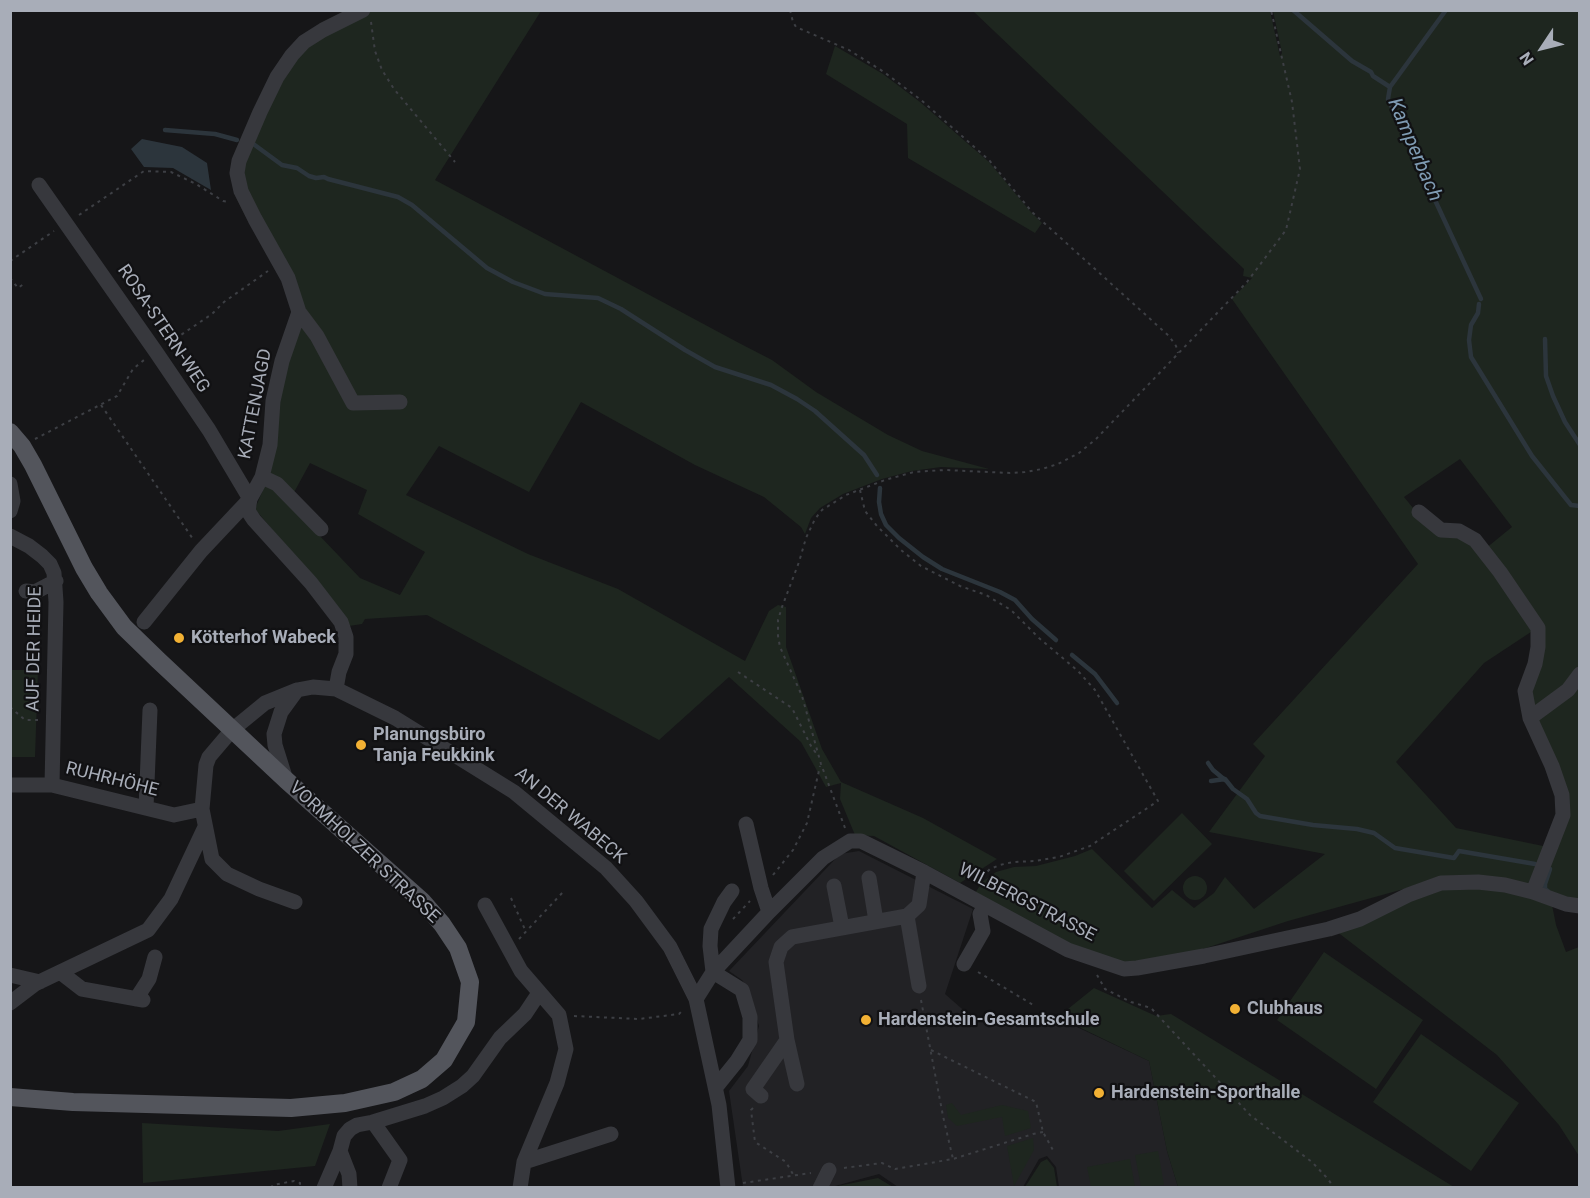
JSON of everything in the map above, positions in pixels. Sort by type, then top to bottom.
[{"type":"main road","name":"VORMHOLZER STRASSE","points":[[10,432],[33,465],[79,559],[99,593],[124,627],[286,780],[422,901],[442,924],[458,948],[470,982],[466,1022],[444,1060],[423,1079],[394,1092],[345,1103],[291,1108],[73,1102],[10,1097]]},
{"type":"street","points":[[367,14],[338,22],[304,42],[292,55],[277,77],[260,112],[239,161],[237,173],[241,191],[288,278],[299,312],[317,336],[353,402],[400,402]]},
{"type":"street","name":"ROSA-STERN-WEG","points":[[39,185],[209,430],[250,499]]},
{"type":"street","name":"KATTENJAGD","points":[[144,622],[201,551],[250,499],[262,477],[270,446],[273,401],[282,361],[299,312]]},
{"type":"street","points":[[262,477],[277,484],[321,529]]},
{"type":"street","points":[[10,484],[13,501],[10,511]]},
{"type":"street","points":[[250,499],[248,511],[254,520],[311,583],[341,622],[346,637],[346,654],[336,689]]},
{"type":"street","points":[[1419,512],[1441,530],[1460,531],[1475,540],[1538,628],[1535,664],[1525,691],[1530,718],[1552,766],[1562,795],[1563,815],[1533,892]]},
{"type":"street","name":"AUF DER HEIDE","points":[[10,536],[42,556],[50,564],[56,581],[52,785]]},
{"type":"street","points":[[26,591],[35,592],[56,581]]},
{"type":"street","points":[[1530,718],[1568,690],[1580,674]]},
{"type":"street","name":"AN DER WABECK","points":[[295,902],[227,874],[213,859],[202,808],[206,765],[209,757],[232,729],[265,703],[297,690],[313,687],[336,689],[395,718],[514,792],[606,868],[636,901],[670,947],[696,999],[716,1087],[731,1187]]},
{"type":"street","points":[[286,780],[275,745],[274,734],[281,712],[297,690]]},
{"type":"street","points":[[146,808],[150,710]]},
{"type":"street","name":"RUHRHÖHE","points":[[10,784],[52,785],[174,815],[202,808]]},
{"type":"street","points":[[746,824],[769,912]]},
{"type":"street","points":[[10,1003],[37,983],[148,930],[171,898],[205,827]]},
{"type":"street","points":[[696,999],[713,972],[769,912],[823,858],[850,841]]},
{"type":"street","name":"WILBERGSTRASSE","points":[[850,841],[861,841],[924,872],[1068,950],[1124,969],[1204,956],[1329,929],[1360,919],[1408,895],[1442,883],[1478,882],[1504,885],[1533,892],[1566,904],[1580,906]]},
{"type":"street","points":[[797,1084],[787,1040],[776,962],[781,947],[792,937],[907,916],[919,905],[924,872]]},
{"type":"street","points":[[869,878],[876,921]]},
{"type":"street","points":[[834,886],[842,927]]},
{"type":"street","points":[[713,972],[711,929],[732,891]]},
{"type":"street","points":[[485,905],[521,971],[559,1015],[566,1049],[556,1083],[524,1162],[520,1188]]},
{"type":"street","points":[[964,964],[983,931],[980,914],[985,906]]},
{"type":"street","points":[[907,916],[919,986]]},
{"type":"street","points":[[60,972],[82,989],[140,1000],[155,957]]},
{"type":"street","points":[[713,972],[742,990],[750,1017],[750,1040],[716,1087]]},
{"type":"street","points":[[10,975],[37,983]]},
{"type":"street","points":[[10,982],[37,983]]},
{"type":"street","points":[[324,1188],[344,1136],[350,1129],[425,1106],[462,1086],[473,1076],[500,1038],[525,1014],[539,993]]},
{"type":"street","points":[[761,1096],[753,1089],[787,1040]]},
{"type":"street","points":[[373,1122],[400,1160],[389,1188]]},
{"type":"street","points":[[524,1162],[610,1134]]},
{"type":"street","points":[[340,1151],[349,1174],[350,1188]]},
{"type":"street","points":[[820,1188],[829,1170]]},
{"type":"path","points":[[790,10],[796,27],[849,51],[875,67],[947,122],[989,160],[1032,212],[1169,336],[1178,353]]},
{"type":"path","points":[[850,841],[819,756],[802,696],[780,647],[778,620],[806,538],[815,519],[822,510],[836,500],[885,480],[914,472],[945,470],[1010,473],[1042,469],[1079,453],[1096,439],[1247,282],[1286,230],[1300,169],[1292,102],[1271,10]]},
{"type":"path","points":[[367,14],[375,51],[382,70],[394,89],[455,162]]},
{"type":"path","points":[[10,261],[144,171],[171,172],[223,201],[247,203]]},
{"type":"path","points":[[22,447],[117,396],[133,369],[212,314],[224,302],[279,263]]},
{"type":"path","points":[[10,278],[18,288],[25,283]]},
{"type":"path","points":[[100,405],[201,551]]},
{"type":"path","points":[[860,490],[865,511],[901,550],[921,566],[960,586],[986,595],[1011,610],[1039,638],[1078,671],[1095,690],[1158,801],[1090,846],[1059,857],[1013,862],[990,869],[965,895]]},
{"type":"path","points":[[738,672],[792,708],[812,748],[819,756]]},
{"type":"path","points":[[10,706],[25,720],[53,720]]},
{"type":"path","points":[[509,950],[564,891]]},
{"type":"path","points":[[511,898],[526,932]]},
{"type":"path","points":[[1087,957],[1105,989],[1131,1002],[1151,1008],[1250,1115],[1312,1162],[1334,1188]]},
{"type":"path","points":[[964,964],[1035,1006]]},
{"type":"path","points":[[919,986],[953,1159]]},
{"type":"path","points":[[559,1015],[639,1019],[679,1014],[696,999]]},
{"type":"path","points":[[931,1050],[1036,1102],[1043,1132],[1054,1152]]},
{"type":"path","points":[[761,1096],[751,1110],[755,1142],[786,1162],[794,1176]]},
{"type":"path","points":[[731,1187],[882,1163],[895,1169],[953,1159],[1043,1132]]},
{"type":"path","points":[[271,1188],[273,1185],[294,1181],[300,1183],[300,1188]]},
{"type":"shaded area","points":[[370,11],[541,11],[435,180],[772,360],[816,392],[888,435],[922,451],[989,469],[941,467],[912,471],[882,479],[843,494],[820,508],[811,518],[805,534],[801,527],[764,497],[695,465],[581,402],[529,492],[439,446],[406,495],[528,554],[618,589],[745,661],[769,611],[778,605],[786,607],[786,647],[822,749],[841,782],[923,818],[997,859],[960,883],[874,836],[855,835],[840,799],[841,783],[826,787],[801,742],[729,677],[659,740],[427,615],[365,619],[362,624],[349,626],[317,583],[255,509],[265,485],[276,490],[360,578],[400,595],[425,552],[358,514],[367,490],[310,463],[292,496],[268,476],[286,360],[308,314],[243,190],[241,162],[261,113],[307,45]]},
{"type":"shaded area","points":[[973,11],[1270,11],[1280,56],[1282,53],[1273,11],[1579,11],[1579,904],[1565,902],[1536,891],[1560,834],[1566,815],[1567,795],[1552,756],[1535,725],[1528,692],[1538,665],[1542,627],[1485,549],[1512,527],[1460,459],[1404,497],[1418,514],[1440,532],[1458,534],[1473,542],[1537,628],[1484,663],[1396,762],[1456,828],[1548,847],[1532,888],[1481,877],[1440,879],[1288,921],[1203,949],[1163,959],[1124,964],[1075,948],[974,895],[982,882],[996,872],[1014,867],[1036,866],[1092,849],[1152,908],[1172,890],[1194,908],[1214,893],[1225,877],[1254,909],[1325,854],[1209,832],[1265,756],[1253,744],[1418,564],[1232,299],[1252,278],[1243,276],[1244,269]]},
{"type":"shaded area","points":[[835,46],[883,74],[920,102],[989,162],[1042,223],[1035,233],[908,158],[907,124],[826,74]]},
{"type":"shaded area","points":[[142,139],[182,147],[207,163],[211,190],[173,168],[144,167],[131,149]]},
{"type":"shaded area","points":[[11,670],[38,670],[35,757],[11,757]]},
{"type":"shaded area","points":[[1182,813],[1212,844],[1154,901],[1124,871]]},
{"type":"shaded area","name":"Hardenstein-Gesamtschule","points":[[859,851],[973,909],[945,994],[977,1022],[1022,1023],[1058,1018],[1149,1061],[1167,1151],[1178,1187],[1059,1187],[1056,1167],[1047,1156],[1039,1159],[1023,1187],[898,1187],[879,1174],[835,1186],[743,1187],[729,1091],[748,1066],[759,1026],[747,987],[742,980],[729,971],[840,854]]},
{"type":"shaded area","points":[[1195,876],[1204,879],[1207,888],[1204,897],[1195,900],[1186,897],[1183,888],[1186,879]]},
{"type":"shaded area","points":[[1477,885],[1551,900],[1556,925],[1566,952],[1579,947],[1579,1156],[1559,1125],[1497,1055],[1336,931],[1442,886]]},
{"type":"shaded area","points":[[1324,952],[1423,1020],[1376,1089],[1277,1020]]},
{"type":"shaded area","points":[[1094,988],[1156,1016],[1171,1014],[1454,1187],[1178,1187],[1167,1151],[1149,1061],[1058,1017]]},
{"type":"shaded area","points":[[1421,1034],[1519,1103],[1471,1171],[1373,1102]]},
{"type":"shaded area","points":[[952,1103],[961,1115],[1002,1105],[1028,1111],[1031,1128],[1005,1136],[1002,1117],[957,1126],[948,1118],[946,1105]]},
{"type":"shaded area","points":[[142,1123],[278,1131],[330,1124],[315,1166],[143,1183]]},
{"type":"shaded area","points":[[1033,1138],[1034,1150],[1014,1186],[1007,1146]]},
{"type":"shaded area","points":[[1158,1151],[1164,1185],[1141,1187],[1135,1155]]},
{"type":"shaded area","points":[[1047,1159],[1054,1168],[1057,1187],[1025,1187],[1041,1162]]},
{"type":"shaded area","points":[[1130,1159],[1135,1187],[1091,1187],[1087,1167]]},
{"type":"shaded area","points":[[878,1178],[893,1187],[833,1187]]},
{"type":"waterway","points":[[1293,10],[1352,61],[1390,87]]},
{"type":"waterway","name":"Kamperbach","points":[[1446,10],[1390,87],[1388,99],[1481,299]]},
{"type":"waterway","points":[[165,130],[215,134],[237,140]]},
{"type":"waterway","points":[[252,143],[282,165],[297,168],[309,176],[324,177],[398,197],[412,205],[487,268],[513,282],[545,294],[598,298],[621,309],[715,367],[771,385],[815,411],[864,455],[877,475]]},
{"type":"waterway","name":"Kamperbach","points":[[1479,304],[1478,313],[1471,325],[1469,340],[1471,357],[1532,456],[1571,505],[1580,506]]},
{"type":"waterway","points":[[1545,339],[1546,376],[1565,422],[1580,445]]},
{"type":"waterway","points":[[880,488],[881,514],[886,525],[899,538],[942,569],[1015,600],[1056,640]]},
{"type":"waterway","points":[[1072,655],[1095,674],[1117,703]]},
{"type":"waterway","points":[[1208,763],[1225,780]]},
{"type":"waterway","points":[[1211,781],[1225,779],[1233,789],[1247,799],[1260,816],[1374,833],[1395,848],[1454,858],[1459,851],[1535,864]]},
{"type":"waterway","points":[[1548,891],[1545,889],[1545,884],[1550,869]]},
{"type":"place","name":"Kötterhof Wabeck","points":[[179,638]]},
{"type":"place","name":"Planungsbüro Tanja Feukkink","points":[[361,745]]},
{"type":"place","name":"Clubhaus","points":[[1235,1009]]},
{"type":"place","name":"Hardenstein-Gesamtschule","points":[[866,1020]]},
{"type":"place","name":"Hardenstein-Sporthalle","points":[[1099,1093]]}]
